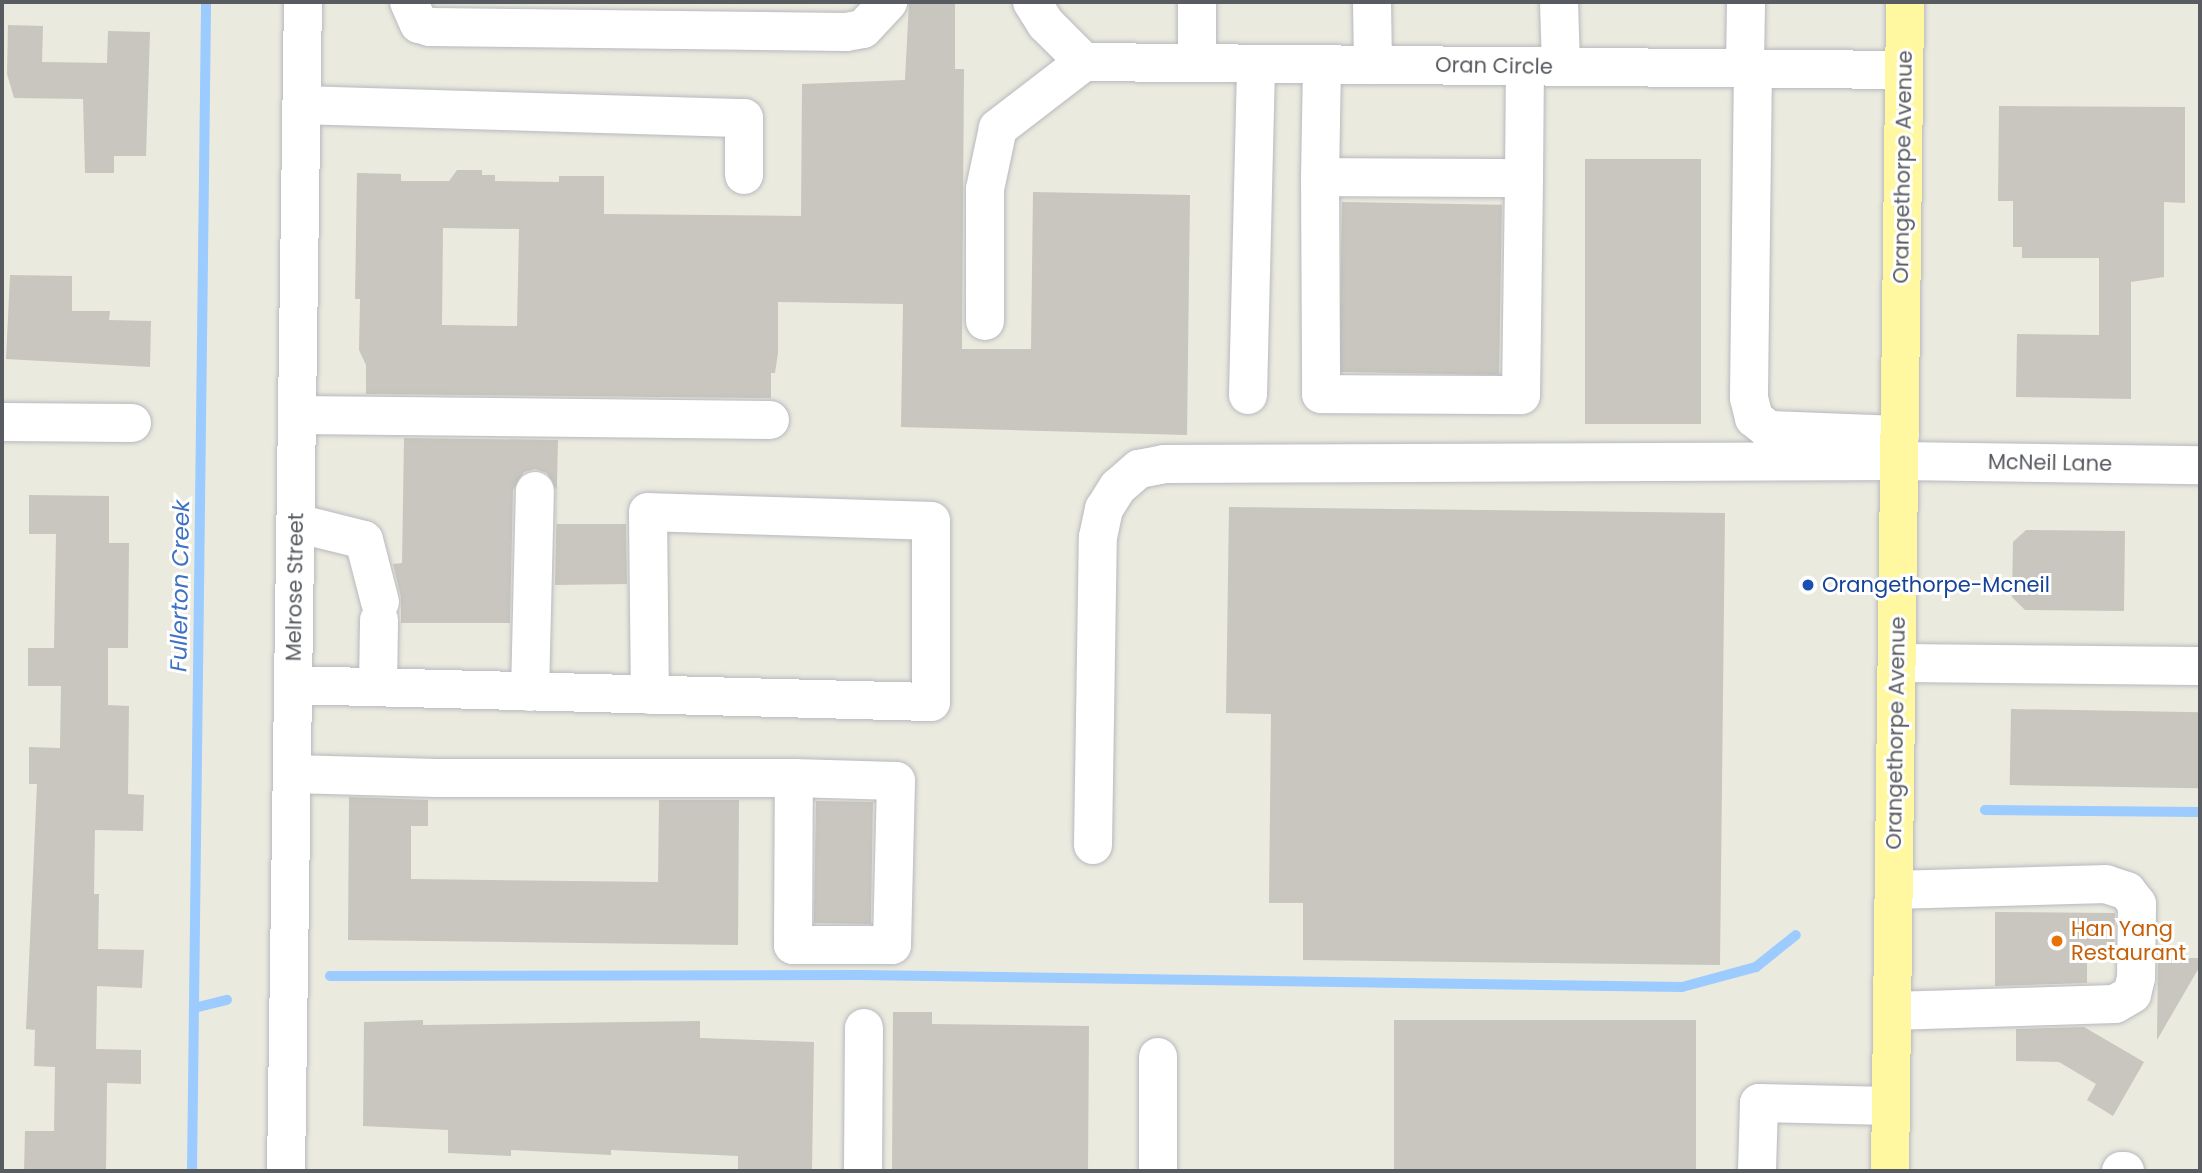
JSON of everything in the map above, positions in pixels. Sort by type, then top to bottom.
[{"type":"main road","name":"Orangethorpe Avenue","points":[[1890,1171],[1905,2]]},
{"type":"street","name":"Melrose Street","points":[[286,1171],[303,2]]},
{"type":"street","points":[[409,2],[419,24],[430,27],[846,32],[863,29],[888,2]]},
{"type":"street","points":[[985,321],[985,189],[998,128],[1084,62],[1046,24],[1032,2]]},
{"type":"street","points":[[1196,63],[1197,2]]},
{"type":"street","points":[[1372,2],[1373,65]]},
{"type":"street","points":[[1322,64],[1321,394],[1521,395],[1524,178],[1543,67],[1559,2]]},
{"type":"street","points":[[1746,2],[1749,67],[1749,398],[1754,418],[1769,430],[1899,448]]},
{"type":"street","name":"Oran Circle","points":[[1084,62],[1904,70]]},
{"type":"street","points":[[1248,394],[1256,64]]},
{"type":"street","points":[[302,105],[744,118],[744,175]]},
{"type":"street","points":[[1321,177],[1524,178]]},
{"type":"street","points":[[298,415],[770,420]]},
{"type":"street","points":[[2,422],[132,423]]},
{"type":"street","points":[[1093,845],[1098,537],[1104,509],[1118,487],[1139,469],[1164,464],[1899,448]]},
{"type":"street","name":"McNeil Lane","points":[[1899,448],[2200,465]]},
{"type":"street","points":[[530,692],[535,491]]},
{"type":"street","points":[[293,685],[530,692],[650,695],[931,702],[930,521],[648,512],[650,695]]},
{"type":"street","points":[[296,523],[364,540],[379,611],[378,687]]},
{"type":"street","points":[[1897,663],[2200,666]]},
{"type":"street","points":[[292,774],[794,779],[896,781],[892,945],[793,945],[794,779]]},
{"type":"street","points":[[1892,1011],[2115,1004],[2132,994],[2136,965],[2137,904],[2127,891],[2106,884],[1894,890]]},
{"type":"street","points":[[863,1171],[864,1028]]},
{"type":"street","points":[[1158,1056],[1158,1171]]},
{"type":"street","points":[[1757,1171],[1759,1103],[1891,1106]]},
{"type":"building","points":[[909,2],[955,2],[955,69],[964,69],[962,349],[1031,349],[1033,192],[1190,195],[1187,435],[901,427],[903,304],[778,302],[778,353],[775,373],[771,373],[771,398],[366,394],[366,365],[359,350],[360,299],[355,299],[357,173],[401,174],[401,181],[449,181],[457,170],[482,170],[482,175],[495,175],[495,181],[559,182],[559,176],[604,176],[604,214],[801,216],[802,84],[905,80]],"holes":[[[443,228],[519,229],[517,326],[442,325]]]},
{"type":"building","points":[[8,25],[43,26],[42,62],[107,63],[108,31],[150,32],[146,156],[114,156],[114,173],[85,173],[83,99],[14,98],[7,74]]},
{"type":"building","points":[[1999,106],[2185,107],[2185,203],[2164,202],[2164,277],[2131,282],[2131,399],[2016,397],[2017,334],[2099,335],[2099,258],[2022,258],[2022,247],[2013,247],[2013,201],[1998,201]]},
{"type":"building","points":[[1585,159],[1701,159],[1701,424],[1585,424]]},
{"type":"building","points":[[1342,202],[1502,205],[1499,375],[1339,372]]},
{"type":"building","points":[[10,275],[72,276],[72,311],[110,311],[109,320],[151,321],[150,367],[6,359]]},
{"type":"building","points":[[404,438],[558,440],[557,491],[547,473],[535,469],[524,472],[513,490],[510,623],[401,623],[401,597],[393,564],[402,563]]},
{"type":"building","points":[[29,495],[109,496],[109,543],[129,543],[128,648],[108,648],[108,705],[129,706],[128,794],[144,795],[143,831],[95,830],[94,894],[99,894],[98,949],[144,950],[142,988],[97,986],[96,1049],[141,1050],[141,1084],[107,1083],[106,1171],[24,1171],[25,1131],[54,1131],[55,1067],[34,1066],[35,1030],[26,1029],[37,784],[29,784],[29,747],[60,748],[61,686],[28,686],[28,648],[54,648],[56,534],[29,534]]},
{"type":"building","points":[[1229,507],[1725,513],[1720,965],[1303,960],[1303,903],[1269,903],[1271,714],[1226,713]]},
{"type":"building","points":[[556,524],[626,524],[627,584],[555,585]]},
{"type":"building","points":[[2026,530],[2125,531],[2124,611],[2025,610],[2012,597],[2013,542]]},
{"type":"building","points":[[2011,709],[2200,712],[2199,788],[2010,785]]},
{"type":"building","points":[[349,797],[428,800],[428,826],[411,826],[411,879],[658,882],[659,800],[739,800],[738,945],[348,940]]},
{"type":"building","points":[[816,801],[873,802],[871,924],[814,923]]},
{"type":"building","name":"Han Yang Restaurant","points":[[1995,912],[2115,913],[2114,961],[2087,961],[2087,983],[1995,986]]},
{"type":"building","points":[[2158,958],[2200,958],[2200,966],[2157,1040]]},
{"type":"building","points":[[893,1012],[932,1012],[932,1024],[1089,1026],[1088,1171],[892,1171]]},
{"type":"building","points":[[423,1020],[423,1025],[700,1021],[700,1038],[814,1042],[812,1171],[738,1171],[738,1156],[611,1150],[611,1155],[511,1150],[511,1156],[448,1153],[448,1130],[363,1126],[364,1022]]},
{"type":"building","points":[[1394,1020],[1696,1020],[1696,1171],[1394,1171]]},
{"type":"building","points":[[2084,1027],[2144,1062],[2113,1116],[2087,1100],[2096,1084],[2059,1062],[2016,1061],[2016,1029]]},
{"type":"waterway","name":"Fullerton Creek","points":[[192,1171],[206,2]]},
{"type":"waterway","points":[[1985,810],[2200,812]]},
{"type":"waterway","points":[[330,976],[860,975],[1682,987],[1756,967],[1796,935]]},
{"type":"waterway","points":[[194,1008],[227,1000]]},
{"type":"place","name":"Orangethorpe-Mcneil","points":[[1808,585]]},
{"type":"place","name":"Han Yang Restaurant","points":[[2057,941]]}]
